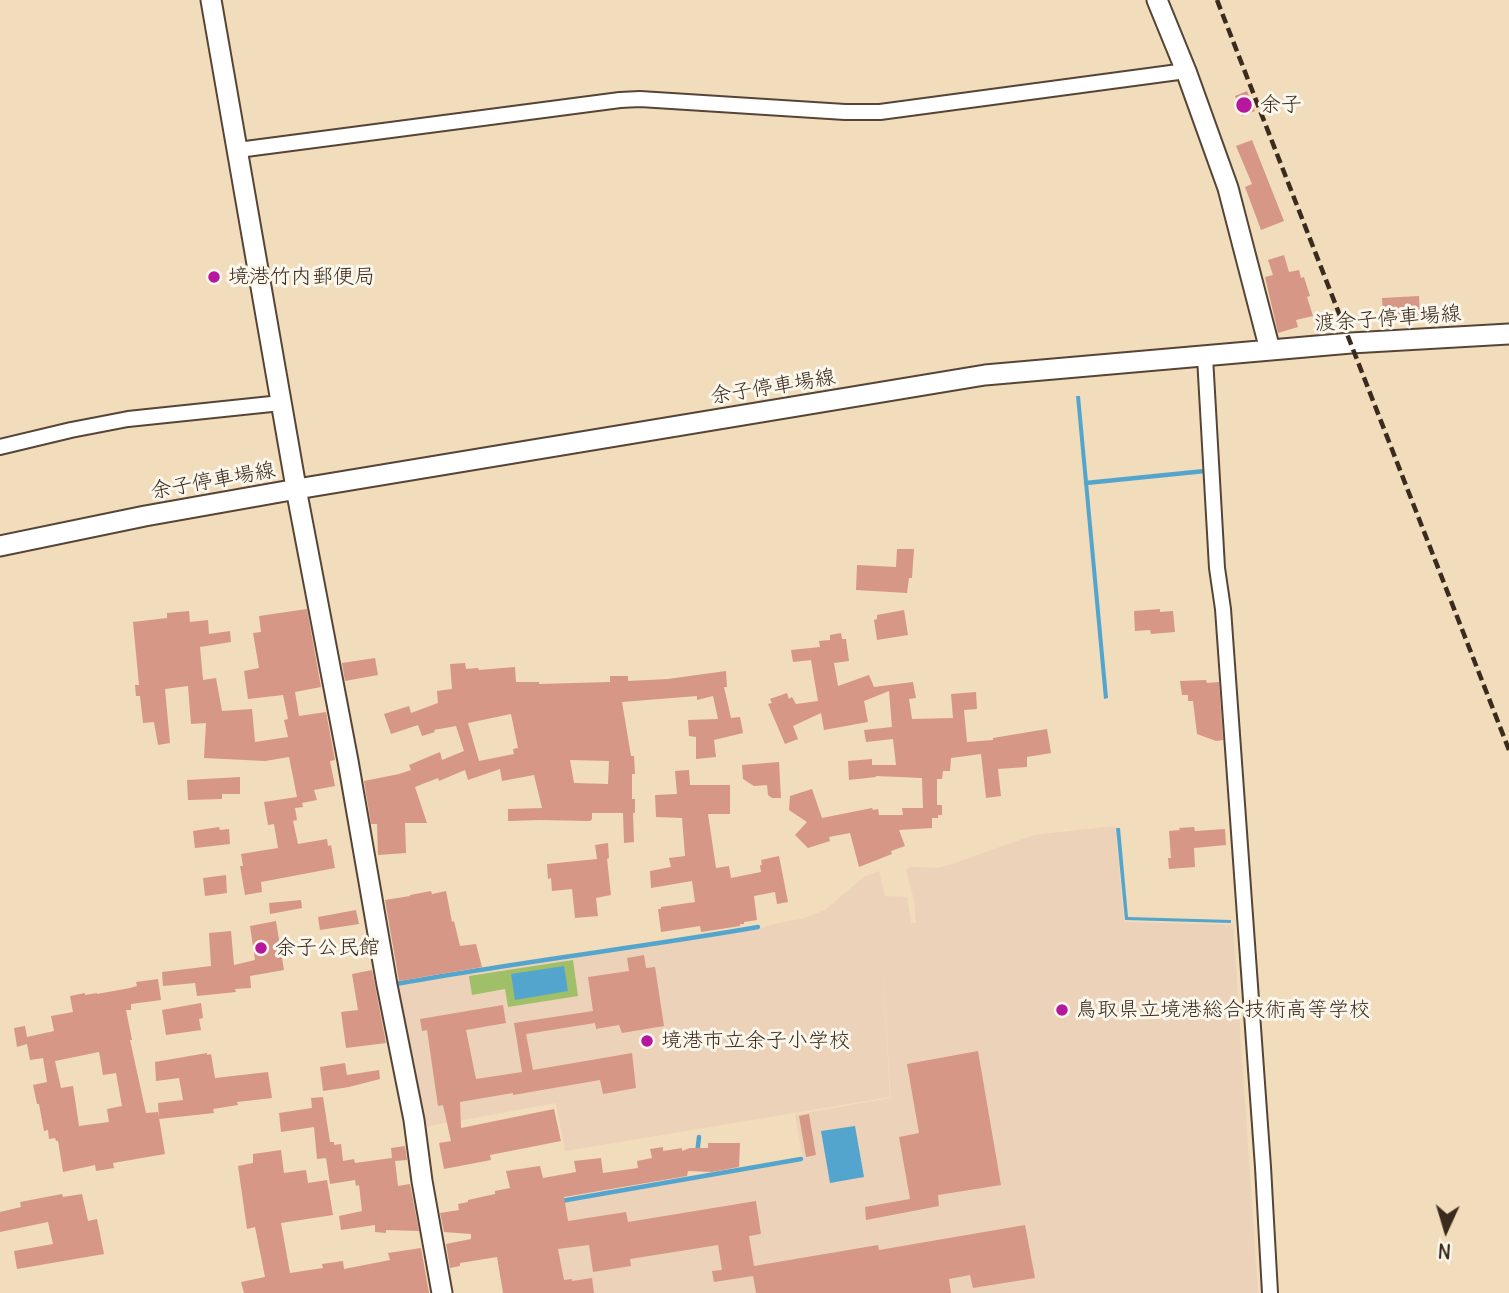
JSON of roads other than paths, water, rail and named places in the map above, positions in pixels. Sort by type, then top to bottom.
[{"type":"main road","points":[[211,0],[281,403],[414,1120],[442,1293]]},
{"type":"main road","points":[[1157,0],[1228,188],[1270,350]]},
{"type":"main road","name":"渡余子停車場線","points":[[1270,350],[1509,334]]},
{"type":"main road","name":"余子停車場線","points":[[0,545],[297,489],[985,375],[1270,350]]},
{"type":"street","points":[[238,149],[620,100],[880,112],[1186,71]]},
{"type":"street","points":[[1205,357],[1217,568],[1223,609],[1270,1293]]},
{"type":"street","points":[[0,447],[128,419],[281,403]]},
{"type":"water","points":[[1076,396],[1080,396],[1108,698],[1104,699]]},
{"type":"water","points":[[1116,828],[1120,828],[1128,917],[1231,920],[1231,923],[1125,920]]},
{"type":"water","points":[[564,966],[568,991],[515,1000],[511,974]]},
{"type":"water","points":[[855,1126],[864,1177],[830,1183],[821,1131]]},
{"type":"waterway","points":[[1086,483],[1205,471]]},
{"type":"waterway","points":[[396,984],[758,927]]},
{"type":"waterway","points":[[697,1154],[699,1137]]},
{"type":"waterway","points":[[561,1201],[801,1159]]},
{"type":"railway","points":[[1217,0],[1509,750]]},
{"type":"place","name":"余子","points":[[1244,105]]},
{"type":"place","name":"境港竹内郵便局","points":[[214,277]]},
{"type":"place","name":"余子公民館","points":[[261,948]]},
{"type":"place","name":"鳥取県立境港総合技術高等学校","points":[[1062,1010]]},
{"type":"place","name":"境港市立余子小学校","points":[[647,1041]]}]
